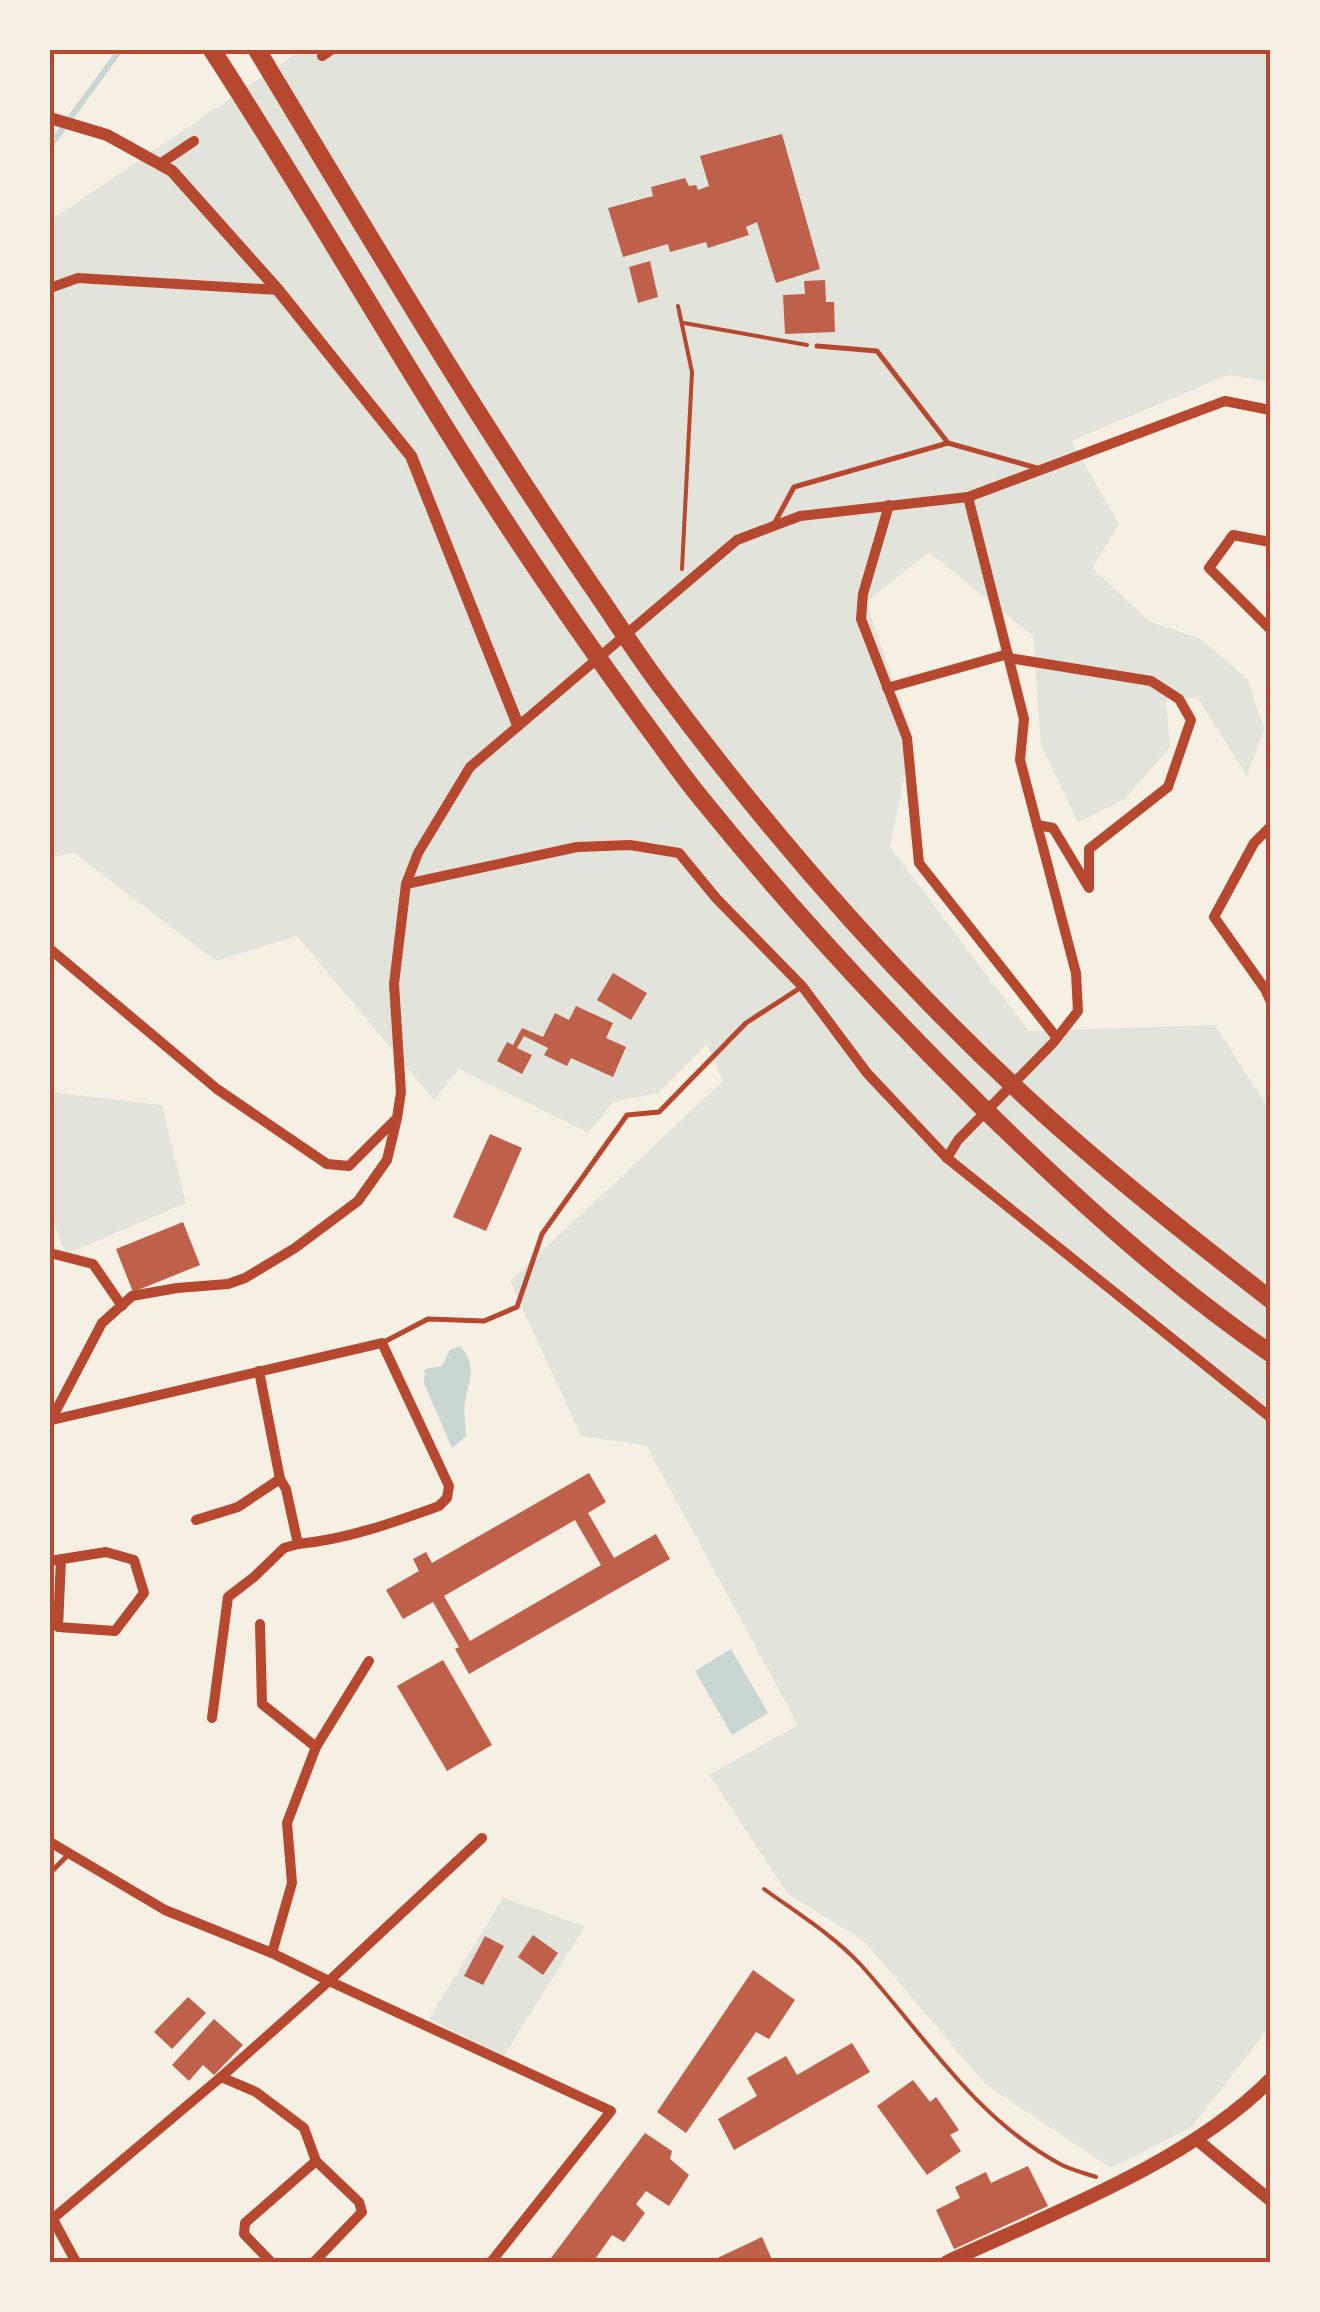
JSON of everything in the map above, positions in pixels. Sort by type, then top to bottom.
[{"type":"highway","points":[[212,50],[501,516],[607,672],[696,793],[871,994],[1017,1142],[1122,1240],[1270,1353]]},
{"type":"highway","points":[[257,50],[431,338],[547,520],[662,689],[760,812],[851,920],[944,1019],[1044,1114],[1160,1214],[1270,1299]]},
{"type":"main road","points":[[947,2262],[1116,2183],[1196,2139],[1270,2080]]},
{"type":"street","points":[[50,118],[107,135],[172,171],[278,290],[411,456],[518,726]]},
{"type":"street","points":[[160,164],[194,140]]},
{"type":"street","points":[[50,288],[78,278],[278,290]]},
{"type":"street","points":[[51,1421],[102,1323],[132,1296],[228,1284],[244,1278],[294,1248],[358,1200],[387,1160],[398,1118],[394,984],[406,884],[418,852],[470,766],[737,540],[800,516],[968,497],[1224,401],[1270,410]]},
{"type":"street","points":[[947,1158],[958,1140],[1078,1012],[1076,973],[1020,760],[1024,719],[968,497]]},
{"type":"street","points":[[889,505],[862,594],[861,619],[907,738],[920,863],[1055,1040]]},
{"type":"street","points":[[1270,542],[1232,536],[1209,568],[1270,629]]},
{"type":"street","points":[[887,688],[1008,656],[1151,680],[1180,699],[1191,720],[1168,787],[1089,849],[1090,888],[1053,828],[1037,825]]},
{"type":"street","points":[[1268,991],[1214,917],[1254,843],[1270,827]]},
{"type":"street","points":[[406,884],[577,848],[630,844],[679,853],[716,898],[802,986],[867,1073],[947,1158],[1268,1413]]},
{"type":"street","points":[[50,948],[217,1088],[327,1164],[349,1166],[398,1118]]},
{"type":"street","points":[[50,1253],[93,1264],[122,1306]]},
{"type":"street","points":[[51,1421],[382,1342],[449,1486],[447,1498],[439,1506],[370,1531],[284,1548],[228,1596],[212,1718]]},
{"type":"street","points":[[260,1371],[280,1479],[286,1489],[298,1544]]},
{"type":"street","points":[[196,1520],[238,1508],[280,1479]]},
{"type":"street","points":[[106,1552],[134,1560],[144,1593],[115,1631],[58,1627],[56,1560],[106,1552]]},
{"type":"street","points":[[260,1624],[262,1704],[316,1747]]},
{"type":"street","points":[[272,1952],[292,1884],[287,1823],[316,1747],[369,1660]]},
{"type":"street","points":[[76,2262],[51,2218],[222,2077],[482,1838]]},
{"type":"street","points":[[50,1842],[165,1910],[272,1952],[329,1982],[611,2110],[491,2262]]},
{"type":"street","points":[[222,2077],[256,2092],[304,2128],[316,2162],[359,2202],[362,2212],[314,2262]]},
{"type":"street","points":[[1196,2139],[1270,2200]]},
{"type":"street","points":[[272,2262],[244,2234],[245,2224],[316,2162]]},
{"type":"lane","points":[[817,346],[877,352],[948,443]]},
{"type":"lane","points":[[772,526],[794,487],[948,443],[1041,470]]},
{"type":"lane","points":[[382,1342],[428,1319],[484,1322],[517,1307],[542,1234],[627,1115],[659,1112],[746,1023],[802,986]]},
{"type":"lane","points":[[50,1873],[68,1854]]},
{"type":"path","points":[[678,306],[692,372],[680,588]]},
{"type":"path","points":[[682,322],[817,346]]},
{"type":"path","points":[[764,1889],[858,1962],[966,2092],[1020,2139],[1063,2166],[1116,2183]]},
{"type":"shaded area","points":[[301,50],[1270,50],[1270,382],[1228,375],[1071,441],[1119,524],[1092,568],[1149,621],[1201,639],[1248,680],[1264,729],[1247,776],[1197,697],[1166,700],[1170,747],[1125,799],[1078,822],[1041,745],[1033,636],[929,552],[866,602],[913,736],[890,847],[1029,1031],[1215,1025],[1270,1111],[1270,2026],[1192,2127],[1111,2168],[986,2085],[864,1941],[788,1894],[709,1775],[798,1725],[646,1445],[581,1436],[510,1281],[723,1081],[707,1044],[658,1093],[613,1102],[588,1133],[459,1069],[434,1100],[297,936],[216,961],[74,853],[50,857],[50,221]]},
{"type":"shaded area","points":[[50,1092],[162,1105],[186,1203],[66,1254],[50,1215]]},
{"type":"shaded area","points":[[460,1346],[471,1367],[464,1406],[466,1436],[452,1448],[424,1383],[425,1369],[442,1366],[450,1350]]},
{"type":"shaded area","points":[[731,1649],[768,1713],[732,1735],[695,1671]]},
{"type":"shaded area","points":[[503,1898],[585,1926],[503,2057],[429,2019]]},
{"type":"building","points":[[782,134],[820,269],[776,283],[757,222],[746,227],[749,235],[708,248],[706,242],[670,252],[668,244],[623,257],[608,208],[653,196],[651,187],[685,178],[689,186],[696,185],[698,190],[709,186],[700,156]]},
{"type":"building","points":[[650,261],[658,297],[638,303],[629,267]]},
{"type":"building","points":[[825,280],[826,302],[834,302],[835,332],[785,334],[783,295],[805,294],[804,281]]},
{"type":"building","points":[[613,973],[647,993],[631,1020],[597,1000]]},
{"type":"building","points":[[576,1006],[613,1023],[606,1038],[626,1047],[613,1077],[571,1058],[567,1066],[544,1055],[548,1048],[524,1036],[517,1048],[532,1055],[522,1074],[497,1061],[507,1042],[513,1045],[522,1028],[543,1037],[555,1013],[569,1020]]},
{"type":"building","points":[[490,1134],[522,1148],[486,1231],[453,1217]]},
{"type":"building","points":[[183,1222],[200,1265],[133,1292],[116,1249]]},
{"type":"building","points":[[589,1473],[606,1502],[588,1513],[614,1558],[656,1534],[670,1559],[469,1674],[455,1649],[459,1647],[433,1602],[403,1619],[386,1590],[419,1571],[413,1559],[426,1552],[432,1563]],"holes":[[[575,1520],[601,1565],[470,1641],[444,1596]]]},
{"type":"building","points":[[443,1660],[492,1745],[447,1771],[397,1686]]},
{"type":"building","points":[[533,1935],[558,1953],[543,1975],[518,1957]]},
{"type":"building","points":[[485,1936],[504,1946],[483,1985],[464,1976]]},
{"type":"building","points":[[753,1970],[795,2000],[769,2039],[756,2032],[686,2133],[657,2112]]},
{"type":"building","points":[[188,1997],[206,2013],[172,2049],[154,2032]]},
{"type":"building","points":[[214,2019],[243,2045],[214,2075],[203,2065],[189,2081],[172,2065]]},
{"type":"building","points":[[852,2043],[870,2072],[734,2150],[718,2119],[757,2096],[747,2078],[786,2056],[797,2075]]},
{"type":"building","points":[[913,2080],[930,2102],[936,2097],[959,2130],[950,2135],[961,2151],[927,2175],[877,2106]]},
{"type":"building","points":[[645,2133],[672,2151],[670,2159],[689,2175],[669,2206],[646,2191],[636,2204],[645,2213],[624,2242],[612,2235],[593,2262],[548,2262]]},
{"type":"building","points":[[1028,2166],[1048,2206],[954,2249],[936,2210],[960,2198],[955,2187],[986,2172],[991,2183]]},
{"type":"building","points":[[762,2237],[773,2262],[709,2262]]},
{"type":"waterway","points":[[50,154],[52,143],[120,50]]}]
